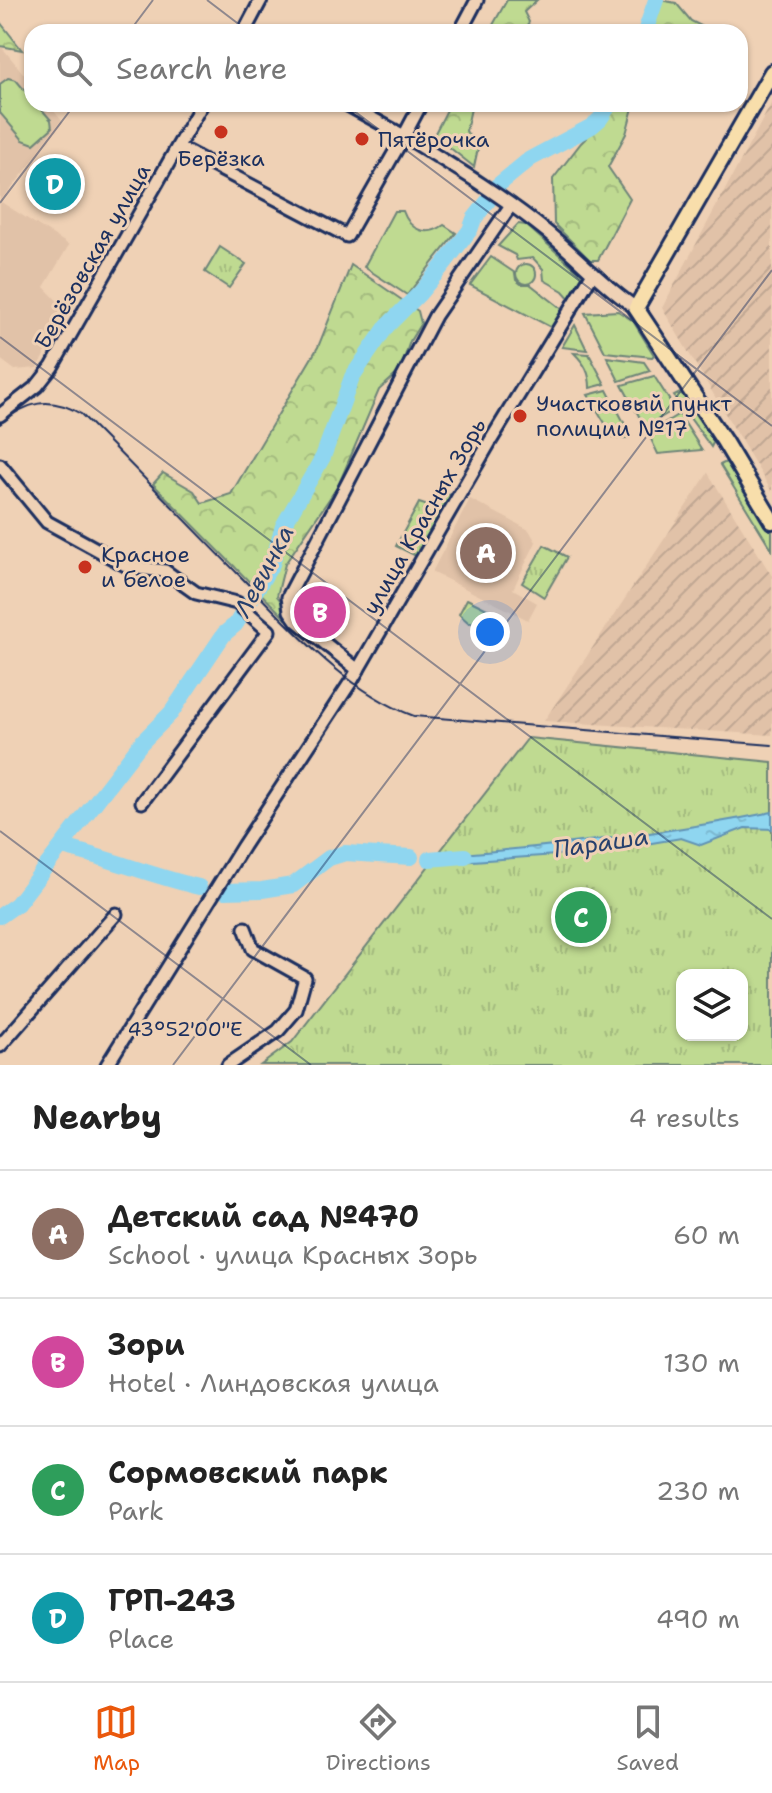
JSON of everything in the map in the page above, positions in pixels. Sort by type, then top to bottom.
[{"type":"main road","points":[[772,72],[636,308],[724,441],[772,521]]},
{"type":"street","points":[[248,24],[261,0]]},
{"type":"street","points":[[464,24],[477,0]]},
{"type":"street","name":"Берёзовская улица","points":[[0,415],[37,386],[52,367],[198,112]]},
{"type":"street","points":[[360,112],[404,136],[511,205],[636,308]]},
{"type":"street","points":[[178,147],[347,236],[417,112]]},
{"type":"street","points":[[358,670],[297,621],[290,611],[288,597],[435,316],[511,205]]},
{"type":"street","name":"улица Красных Зорь","points":[[107,1065],[358,670],[491,440],[593,273]]},
{"type":"street","points":[[0,465],[47,522],[129,567],[165,571],[196,593],[237,603],[269,631],[142,802]]},
{"type":"street","points":[[0,1046],[116,914]]},
{"type":"street","points":[[228,1065],[278,1031],[296,1010],[305,978],[253,949],[245,928]]},
{"type":"shaded area","points":[[0,45],[24,74],[24,112],[55,112],[63,122],[1,202],[69,245],[44,287],[68,312],[37,368],[15,370],[0,359]]},
{"type":"shaded area","points":[[772,102],[772,492],[662,308]]},
{"type":"shaded area","points":[[708,473],[772,576],[772,735],[544,721]]},
{"type":"shaded area","points":[[470,499],[529,530],[536,542],[513,589],[537,603],[528,620],[432,572]]},
{"type":"green space","points":[[507,0],[537,0],[524,12],[528,24],[494,24]]},
{"type":"green space","points":[[660,0],[676,3],[697,24],[652,24]]},
{"type":"green space","points":[[0,22],[22,50],[0,46]]},
{"type":"green space","points":[[8,78],[16,80],[24,90],[24,112],[44,112],[51,120],[52,128],[34,144],[23,140],[0,113],[0,84]]},
{"type":"green space","points":[[446,112],[470,112],[466,131],[478,148],[474,167],[434,135]]},
{"type":"green space","points":[[609,112],[632,112],[626,134],[608,167],[630,199],[598,260],[590,260],[554,224],[553,179]]},
{"type":"green space","points":[[394,211],[403,211],[410,223],[420,230],[431,231],[444,225],[456,233],[407,295],[364,267]]},
{"type":"green space","points":[[518,224],[526,225],[581,274],[583,278],[571,300],[563,291],[544,280],[543,269],[533,258],[517,260],[515,255],[498,246]]},
{"type":"green space","points":[[220,247],[246,264],[229,288],[205,272]]},
{"type":"green space","points":[[491,257],[515,273],[516,280],[521,284],[530,284],[566,312],[556,330],[470,285]]},
{"type":"green space","points":[[526,264],[533,267],[536,274],[533,281],[526,284],[519,281],[516,274],[519,267]]},
{"type":"green space","points":[[351,265],[418,311],[421,323],[410,341],[400,371],[379,390],[338,486],[285,564],[277,596],[285,606],[285,618],[153,484],[163,473],[194,491],[202,503],[231,494],[318,347]]},
{"type":"green space","points":[[618,311],[633,321],[654,355],[652,357],[605,352],[585,313]]},
{"type":"green space","points":[[575,325],[587,350],[562,347]]},
{"type":"green space","points":[[574,353],[589,354],[605,384],[590,388],[586,369]]},
{"type":"green space","points":[[607,357],[644,362],[650,371],[619,381]]},
{"type":"green space","points":[[654,376],[675,409],[645,427],[622,385]]},
{"type":"green space","points":[[607,390],[631,436],[614,438],[588,395]]},
{"type":"green space","points":[[680,393],[685,395],[716,437],[711,447],[674,396]]},
{"type":"green space","points":[[679,414],[702,450],[658,454],[648,433]]},
{"type":"green space","points":[[730,460],[772,530],[772,550],[720,465]]},
{"type":"green space","points":[[443,491],[452,496],[418,557],[396,546],[419,503],[434,508]]},
{"type":"green space","points":[[544,545],[567,557],[544,597],[522,583]]},
{"type":"green space","points":[[467,599],[499,615],[495,621],[469,623],[459,614]]},
{"type":"green space","points":[[528,738],[772,762],[772,1065],[261,1065],[292,1042]]},
{"type":"water","points":[[772,812],[772,829],[745,828],[701,845],[681,838],[599,852],[443,863],[449,855],[611,838]]},
{"type":"waterway","name":"Левинка","points":[[648,24],[656,0]]},
{"type":"waterway","name":"Левинка","points":[[497,186],[530,159],[592,126],[605,112]]},
{"type":"waterway","name":"Левинка","points":[[0,916],[17,904],[141,743],[171,713],[224,634],[236,624],[272,564],[283,526],[323,457],[352,377],[387,326],[444,264],[488,201]]},
{"type":"waterway","name":"Параша","points":[[62,847],[199,887]]},
{"type":"waterway","name":"Параша","points":[[224,891],[293,885],[329,858],[345,853],[411,857]]},
{"type":"waterway","name":"Параша","points":[[429,859],[465,856]]},
{"type":"tram line","points":[[0,424],[20,410],[39,404],[59,404],[81,414],[319,655],[364,690],[414,716],[772,745]]},
{"type":"place","name":"Берёзка","points":[[221,132]]},
{"type":"place","name":"Пятёрочка","points":[[362,139]]},
{"type":"place","name":"ГРП-243","points":[[55,184]]},
{"type":"place","name":"Участковый пункт полиции №17","points":[[520,416]]},
{"type":"place","name":"Детский сад №470","points":[[486,553]]},
{"type":"place","name":"Красное и белое","points":[[85,567]]},
{"type":"place","name":"Зори","points":[[320,612]]},
{"type":"place","name":"Сормовский парк","points":[[581,917]]}]
